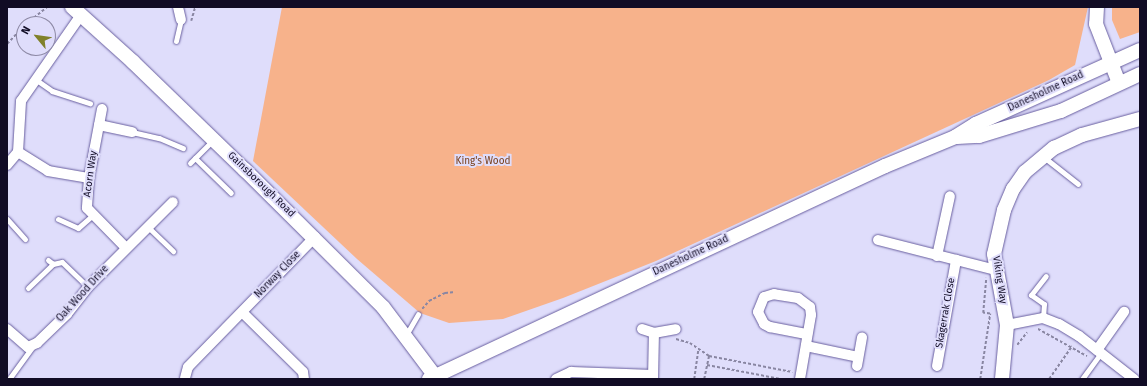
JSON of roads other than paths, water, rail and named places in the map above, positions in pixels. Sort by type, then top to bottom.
[{"type":"street","points":[[178,7],[186,21]]},
{"type":"street","points":[[1097,7],[1096,24],[1109,63],[1119,83]]},
{"type":"street","points":[[7,165],[18,152],[22,101],[36,80],[76,11]]},
{"type":"street","name":"Gainsborough Road","points":[[76,11],[214,139],[383,307],[406,336],[432,378]]},
{"type":"street","name":"Danesholme Road","points":[[432,378],[871,172],[955,137],[976,124],[1140,50]]},
{"type":"street","name":"Danesholme Road","points":[[955,137],[980,136],[1061,111],[1140,74]]},
{"type":"street","name":"Acorn Way","points":[[92,216],[87,208],[89,178],[102,109]]},
{"type":"street","name":"Viking Way","points":[[1002,379],[1007,325],[991,269],[997,234],[1004,210],[1025,172],[1042,156],[1082,135],[1140,119]]},
{"type":"street","points":[[99,125],[132,132]]},
{"type":"street","points":[[18,152],[48,171],[89,178]]},
{"type":"street","points":[[937,256],[950,196]]},
{"type":"street","name":"Oak Wood Drive","points":[[33,346],[67,314],[88,286],[173,202]]},
{"type":"street","points":[[92,216],[126,248]]},
{"type":"street","name":"Norway Close","points":[[185,378],[188,367],[243,313],[273,278],[314,237]]},
{"type":"street","points":[[878,240],[991,269]]},
{"type":"street","name":"Skagerrak Close","points":[[937,366],[956,260]]},
{"type":"street","points":[[800,377],[811,315],[807,303],[798,298],[774,294],[761,301],[758,312],[764,324],[770,327],[807,334]]},
{"type":"street","points":[[1098,354],[1124,312]]},
{"type":"street","points":[[243,313],[303,372],[304,379]]},
{"type":"street","points":[[1007,325],[1036,321],[1079,336],[1098,354],[1134,379]]},
{"type":"street","points":[[7,328],[21,342],[33,346]]},
{"type":"street","points":[[642,330],[654,333],[676,329]]},
{"type":"street","points":[[556,379],[571,372],[653,377],[654,333]]},
{"type":"street","points":[[806,346],[857,362],[862,337]]},
{"type":"lane","points":[[176,41],[186,21]]},
{"type":"lane","points":[[36,80],[52,91],[90,103]]},
{"type":"lane","points":[[132,132],[159,138],[183,148]]},
{"type":"lane","points":[[190,163],[214,139]]},
{"type":"lane","points":[[1042,156],[1078,184]]},
{"type":"lane","points":[[195,158],[231,193]]},
{"type":"lane","points":[[58,219],[78,228],[92,216]]},
{"type":"lane","points":[[7,219],[25,239]]},
{"type":"lane","points":[[148,227],[173,251]]},
{"type":"lane","points":[[48,260],[53,264]]},
{"type":"lane","points":[[28,288],[53,264],[62,262],[88,286]]},
{"type":"lane","points":[[1036,321],[1044,304],[1032,295],[1046,276]]},
{"type":"lane","points":[[406,336],[418,314]]},
{"type":"lane","points":[[9,379],[33,346]]},
{"type":"lane","points":[[1082,379],[1098,354]]},
{"type":"park label","name":"King's Wood","points":[[483,162]]}]
